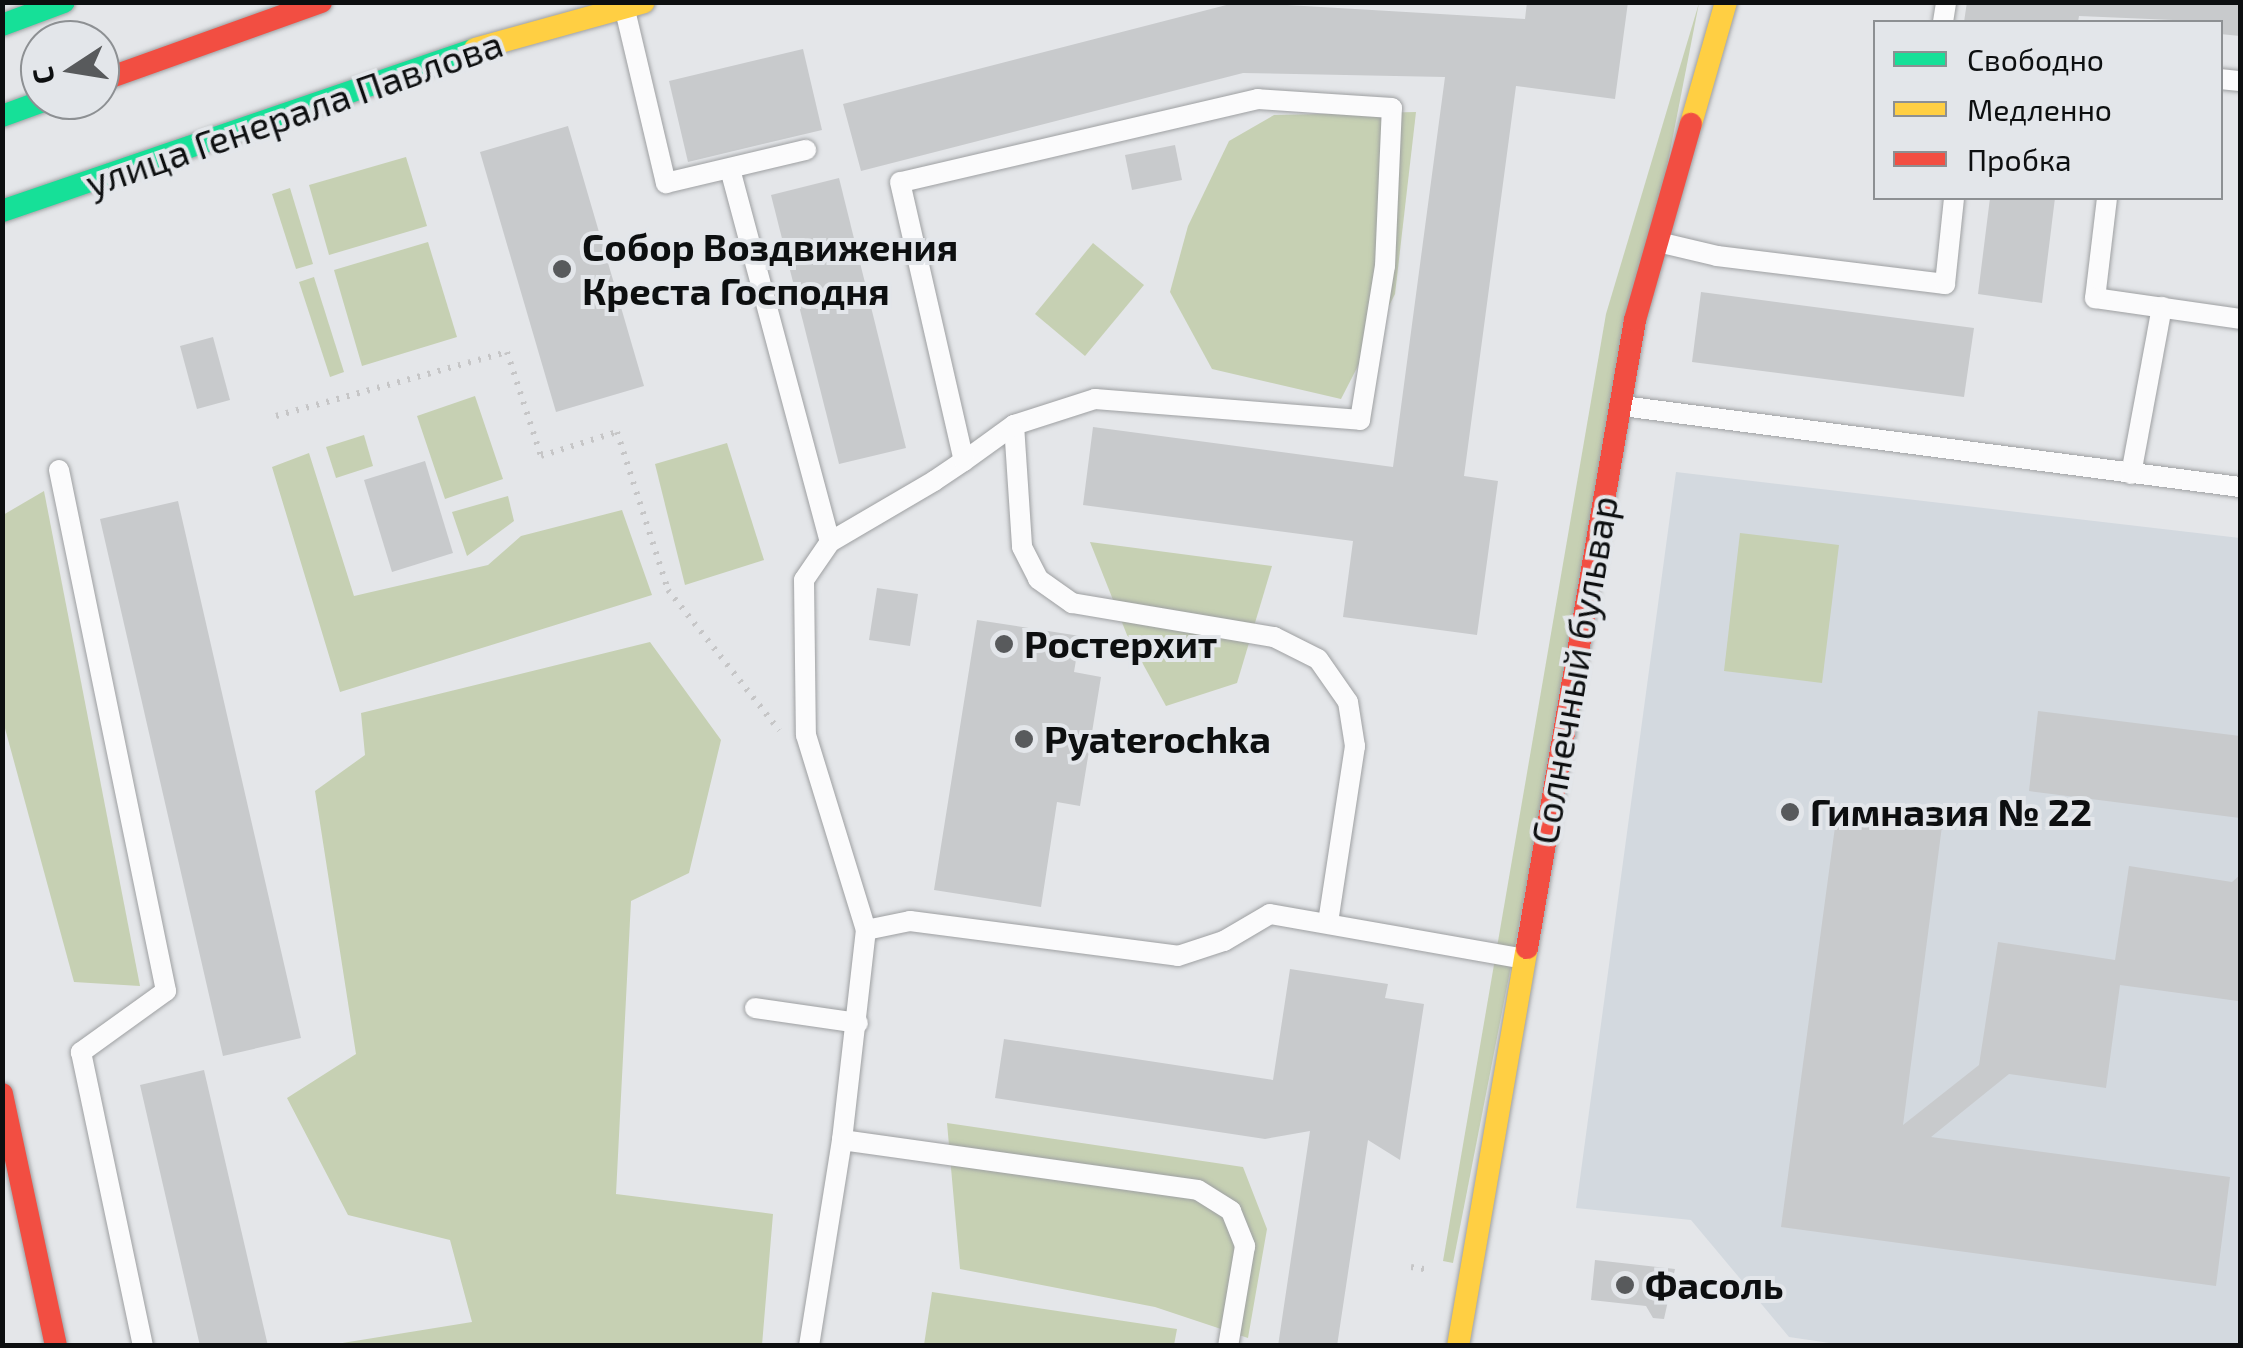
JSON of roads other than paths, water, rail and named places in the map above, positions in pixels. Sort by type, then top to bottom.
[{"type":"street","points":[[2,22],[26,2]]},
{"type":"street","points":[[2,22],[64,2]]},
{"type":"street","points":[[120,74],[321,2]]},
{"type":"street","name":"Солнечный бульвар","points":[[1458,1346],[1620,406],[1656,241],[1726,2]]},
{"type":"street","name":"улица Генерала Павлова","points":[[2,211],[419,65],[634,5]]},
{"type":"street","points":[[2,1094],[56,1346]]},
{"type":"lane","points":[[634,5],[666,183],[806,150]]},
{"type":"lane","points":[[809,1346],[842,1140],[866,930],[806,736],[804,580],[830,542],[964,461],[1014,425],[1094,400],[1360,420],[1385,266],[1392,108],[1258,100],[900,182],[964,461]]},
{"type":"lane","points":[[730,169],[830,542]]},
{"type":"lane","points":[[1656,241],[1718,256],[1944,284],[1954,200]]},
{"type":"lane","points":[[2108,200],[2096,298],[2240,320]]},
{"type":"lane","points":[[2131,474],[2162,307]]},
{"type":"lane","points":[[1620,406],[2240,487]]},
{"type":"lane","points":[[1014,425],[1022,547],[1038,579],[1072,603],[1274,636],[1318,659],[1348,702],[1355,746],[1328,922]]},
{"type":"lane","points":[[59,470],[166,991],[81,1052],[143,1346]]},
{"type":"lane","points":[[866,930],[910,921],[1178,956],[1224,941],[1270,914],[1550,964]]},
{"type":"lane","points":[[755,1008],[858,1023]]},
{"type":"lane","points":[[842,1140],[1198,1190],[1231,1211],[1245,1246],[1228,1346]]},
{"type":"place","name":"Собор Воздвижения Креста Господня","points":[[562,269]]},
{"type":"place","name":"Ростерхит","points":[[1004,644]]},
{"type":"place","name":"Pyaterochka","points":[[1024,739]]},
{"type":"place","name":"Гимназия № 22","points":[[1790,812]]},
{"type":"place","name":"Фасоль","points":[[1625,1285]]}]
